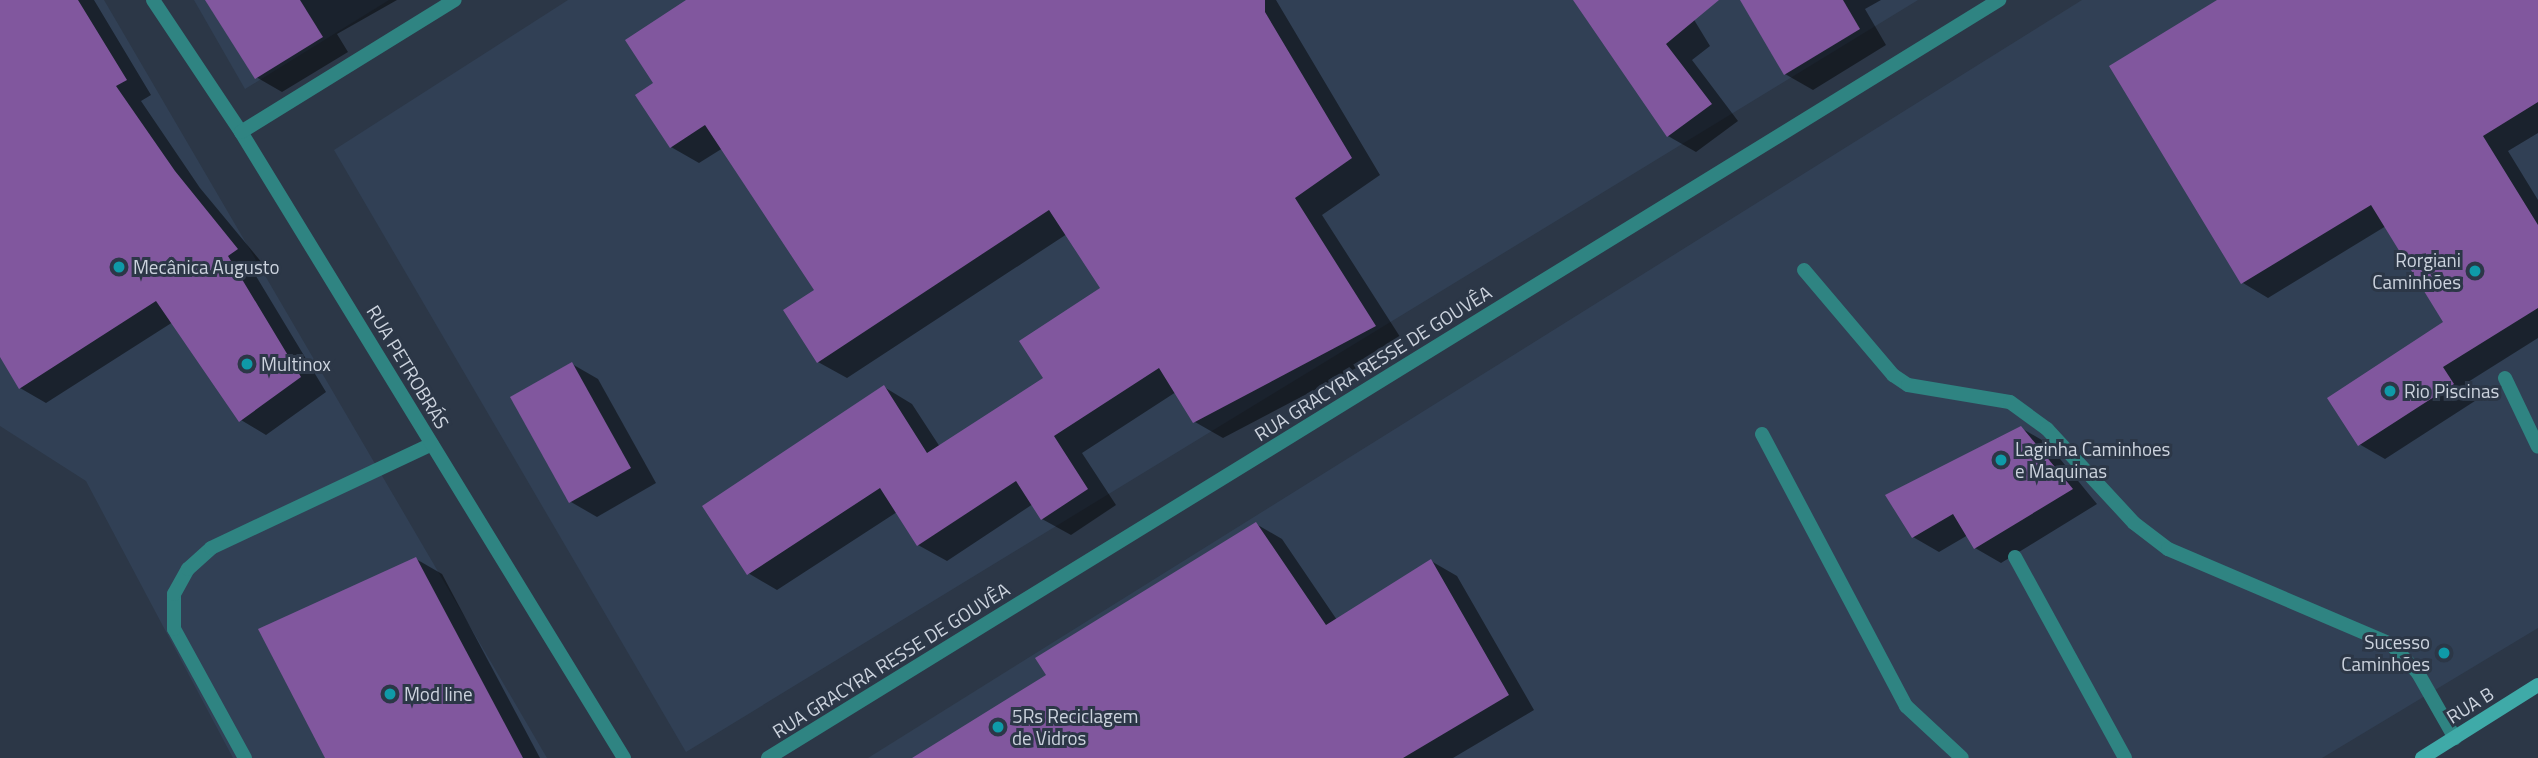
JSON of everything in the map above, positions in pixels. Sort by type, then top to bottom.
[{"type":"street","name":"RUA PETROBRÁS","points":[[153,0],[242,132],[624,758]]},
{"type":"street","points":[[242,132],[455,0]]},
{"type":"street","name":"RUA GRACYRA RESSE DE GOUVÊA","points":[[768,758],[1998,0]]},
{"type":"street","points":[[1804,270],[1901,380],[2010,402],[2047,429],[2134,523],[2168,550],[2390,644],[2418,673],[2455,738]]},
{"type":"street","points":[[2505,379],[2538,446]]},
{"type":"street","points":[[1762,434],[1906,706],[1962,758]]},
{"type":"street","points":[[245,758],[174,629],[174,594],[188,569],[211,548],[432,444]]},
{"type":"street","points":[[2015,556],[2125,758]]},
{"type":"street","name":"RUA B","points":[[2422,758],[2538,685]]},
{"type":"shaded area","points":[[0,0],[104,0],[547,758],[233,758],[86,481],[0,426]]},
{"type":"shaded area","points":[[194,0],[389,0],[245,89]]},
{"type":"shaded area","points":[[568,0],[1918,0],[686,752],[334,150]]},
{"type":"shaded area","points":[[2082,0],[2538,0],[2538,628],[2322,758],[868,758]]},
{"type":"building","points":[[0,0],[78,0],[127,80],[116,86],[175,171],[238,249],[228,256],[301,377],[239,422],[156,301],[19,389],[0,357]]},
{"type":"building","points":[[205,0],[300,0],[323,37],[255,79]]},
{"type":"building","points":[[686,0],[1265,0],[1265,12],[1352,158],[1295,198],[1376,326],[1193,423],[1159,368],[1054,436],[1088,489],[1041,520],[1016,481],[917,546],[880,488],[747,575],[702,506],[884,385],[927,453],[1043,378],[1019,341],[1100,288],[1049,210],[817,363],[783,310],[814,290],[705,125],[670,148],[635,95],[653,83],[625,40]]},
{"type":"building","points":[[1573,0],[1719,0],[1666,44],[1712,104],[1667,137]]},
{"type":"building","points":[[1740,0],[1843,0],[1860,29],[1784,75]]},
{"type":"building","points":[[2217,0],[2538,0],[2538,102],[2483,136],[2538,225],[2538,308],[2443,367],[2454,384],[2358,446],[2327,398],[2443,322],[2371,205],[2241,284],[2109,66]]},
{"type":"building","points":[[572,362],[631,468],[569,503],[510,397]]},
{"type":"building","name":"Laginha Caminhoes e Maquinas","points":[[2021,426],[2073,489],[1974,549],[1953,514],[1912,538],[1885,495]]},
{"type":"building","points":[[1256,522],[1326,625],[1431,559],[1509,695],[1403,758],[912,758],[1046,675],[1035,658]]},
{"type":"building","name":"Mod line","points":[[416,557],[523,758],[325,758],[258,629]]},
{"type":"place","name":"Mecânica Augusto","points":[[119,267]]},
{"type":"place","name":"Rorgiani Caminhões","points":[[2475,271]]},
{"type":"place","name":"Multinox","points":[[247,364]]},
{"type":"place","name":"Rio Piscinas","points":[[2390,391]]},
{"type":"place","name":"Laginha Caminhoes e Maquinas","points":[[2001,460]]},
{"type":"place","name":"Sucesso Caminhões","points":[[2444,653]]},
{"type":"place","name":"Mod line","points":[[390,694]]},
{"type":"place","name":"5Rs Reciclagem de Vidros","points":[[998,727]]}]
